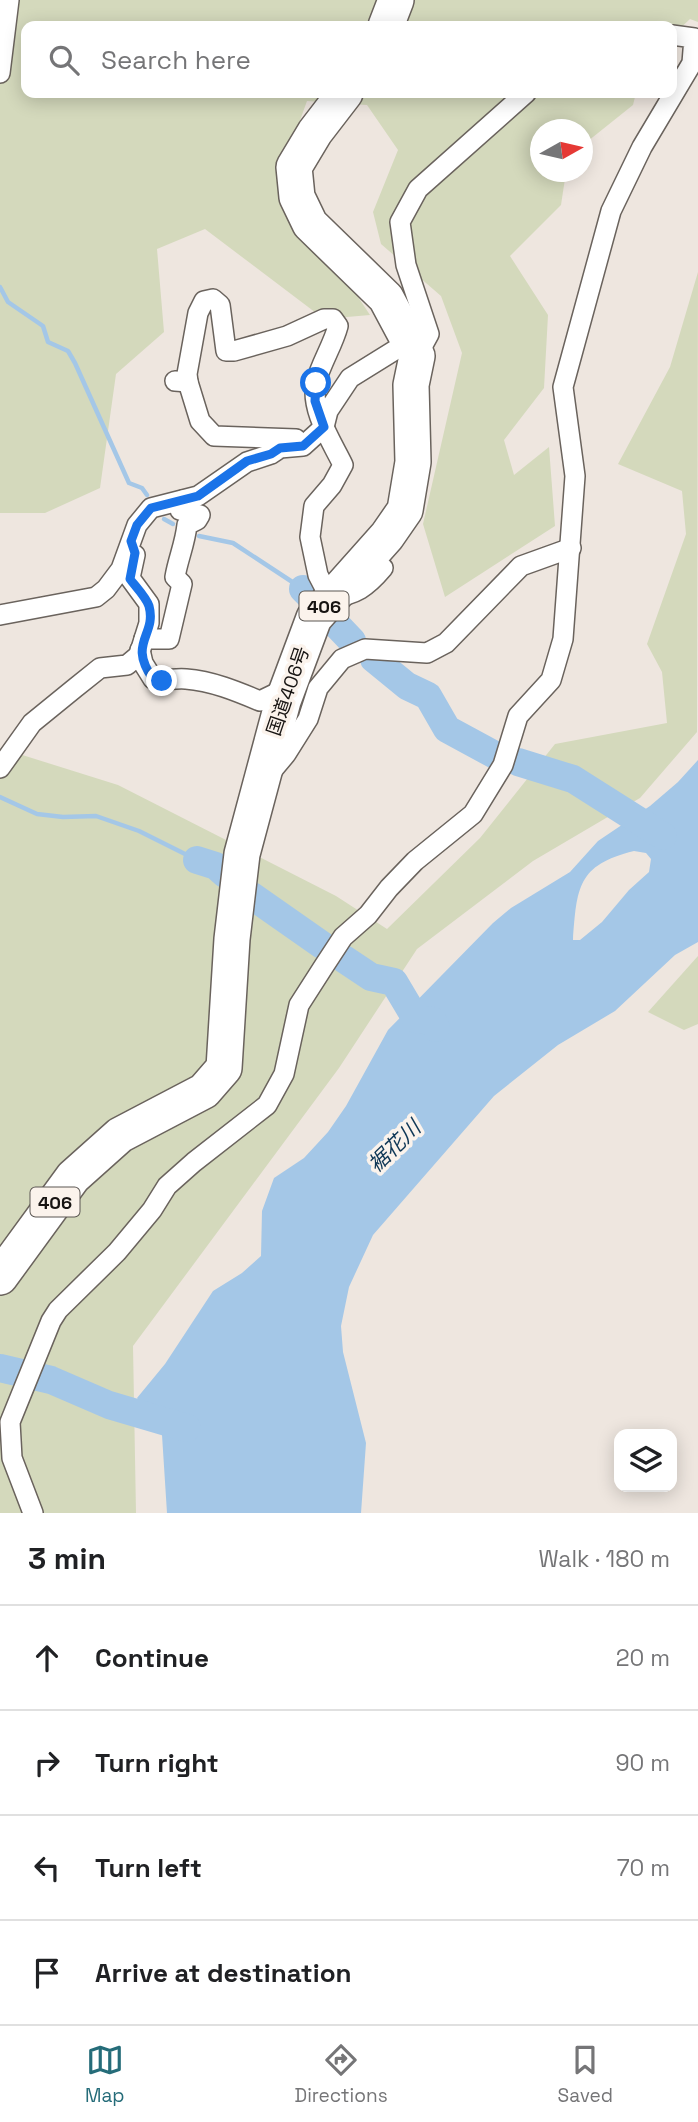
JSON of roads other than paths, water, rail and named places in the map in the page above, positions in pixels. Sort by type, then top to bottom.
[{"type":"highway","points":[[388,21],[396,0]]},
{"type":"highway","points":[[341,98],[315,132],[294,167],[297,197],[310,224],[386,299],[412,349]]},
{"type":"highway","name":"国道406号","points":[[0,1277],[74,1177],[120,1135],[204,1091],[224,1068],[232,939],[242,854],[258,788],[288,687],[314,618],[387,536],[405,510],[413,462],[412,349]]},
{"type":"street","points":[[0,73],[9,0]]},
{"type":"street","points":[[677,35],[696,37],[692,63],[677,88]]},
{"type":"street","points":[[0,615],[96,597],[106,589],[121,569],[137,525],[151,508],[198,496],[247,461],[271,454],[280,448],[303,446],[317,433],[350,378],[412,349],[429,334],[406,265],[400,222],[418,189],[520,98]]},
{"type":"street","points":[[33,1513],[12,1458],[10,1422],[45,1331],[58,1310],[117,1252],[152,1210],[167,1186],[267,1105],[284,1073],[299,1005],[343,937],[368,915],[415,861],[474,814],[503,765],[518,716],[551,680],[563,639],[575,476],[563,387],[611,211],[642,146],[671,98]]},
{"type":"street","points":[[317,433],[214,436],[200,421],[182,382],[187,374],[198,313],[204,301],[213,299],[220,305],[226,351],[287,336],[324,319],[333,319],[338,326],[316,383],[315,401],[317,433],[343,465],[332,485],[314,506],[310,537],[318,575],[330,598],[350,596],[371,582],[383,568]]},
{"type":"street","points":[[142,645],[169,639],[182,583],[175,577],[178,558],[185,546],[187,525],[197,520],[200,515],[180,510],[183,500]]},
{"type":"street","points":[[0,768],[32,723],[100,668],[127,665],[139,655],[149,623],[149,604],[130,579],[135,553],[131,541]]},
{"type":"street","points":[[258,788],[286,754],[308,719],[318,688],[342,659],[365,649],[427,653],[446,643],[521,565],[571,548]]},
{"type":"street","points":[[142,645],[143,663],[153,679],[162,681],[184,678],[225,687],[260,701],[288,687]]},
{"type":"water","name":"裾花川","points":[[698,760],[698,942],[675,955],[615,1011],[558,1045],[494,1096],[373,1235],[349,1287],[341,1326],[343,1352],[366,1443],[361,1513],[167,1513],[162,1435],[137,1398],[165,1364],[213,1291],[242,1273],[261,1256],[262,1211],[274,1178],[304,1158],[328,1132],[346,1106],[388,1030],[493,923],[511,908],[570,872],[598,841],[650,806]],"holes":[[[634,851],[646,853],[651,859],[649,872],[629,890],[602,922],[580,940],[573,940],[579,893],[591,872],[615,857]]]},
{"type":"waterway","points":[[0,287],[8,302],[43,326],[48,342],[68,351],[129,483],[142,488],[147,495]]},
{"type":"waterway","points":[[164,519],[173,524]]},
{"type":"waterway","points":[[199,536],[233,543],[303,589]]},
{"type":"waterway","points":[[303,589],[311,597]]},
{"type":"waterway","points":[[332,620],[352,641]]},
{"type":"waterway","points":[[374,659],[407,686],[428,696],[447,729],[495,755]]},
{"type":"waterway","points":[[518,762],[573,779],[663,836]]},
{"type":"waterway","points":[[0,797],[37,814],[63,817],[96,816],[139,831],[197,860]]},
{"type":"waterway","points":[[197,860],[216,866],[225,874]]},
{"type":"waterway","points":[[252,896],[322,945]]},
{"type":"waterway","points":[[344,959],[371,977],[394,982],[416,1019],[433,1021],[436,1028]]},
{"type":"waterway","points":[[0,1368],[51,1380],[109,1405],[187,1428]]}]
